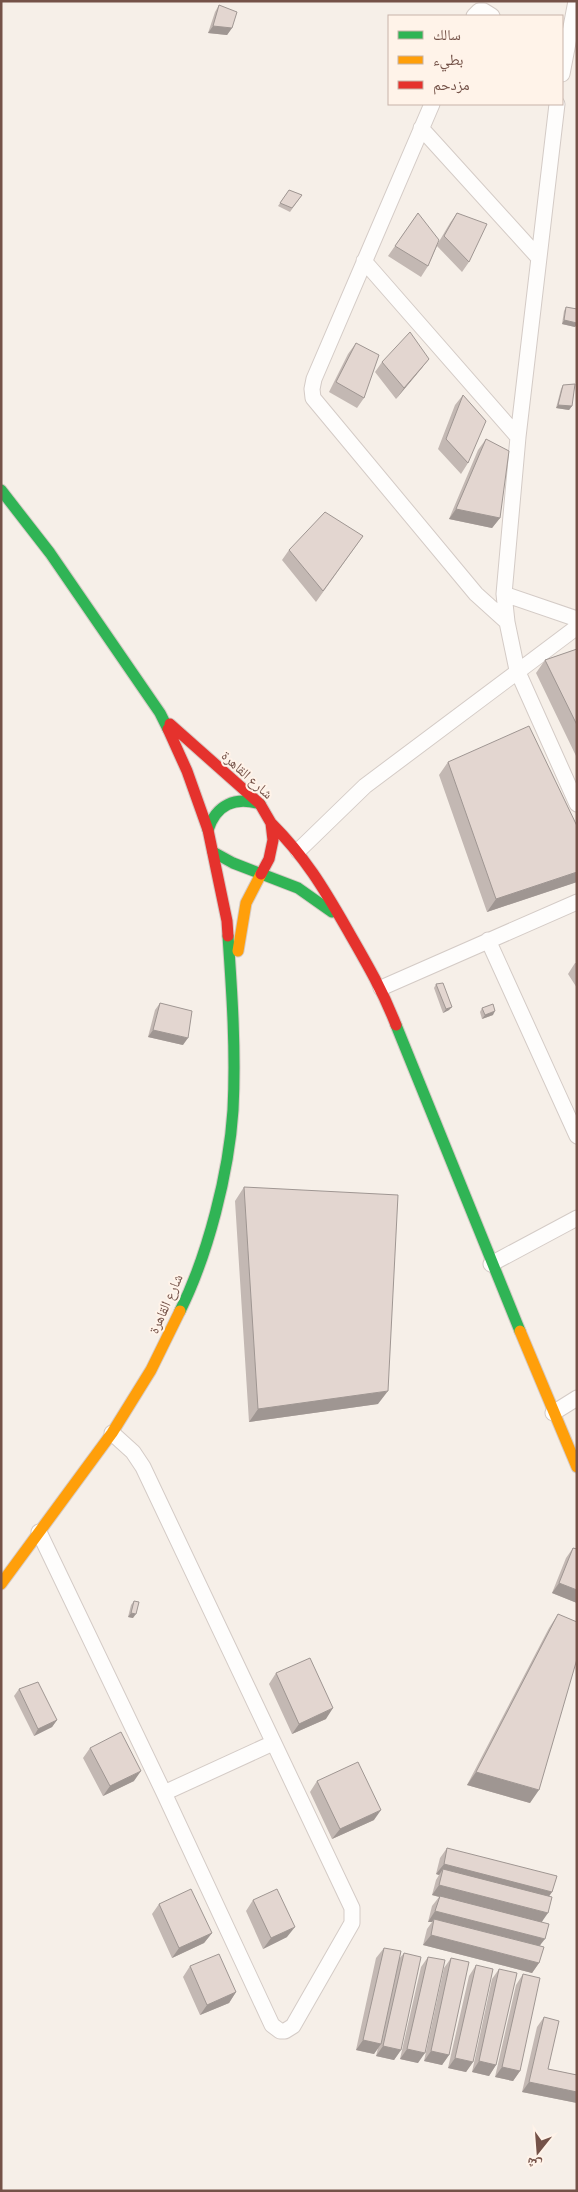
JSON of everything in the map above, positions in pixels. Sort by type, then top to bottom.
[{"type":"main road","name":"شارع القاهرة","points":[[1,490],[50,553],[160,713],[186,771],[208,830],[227,921],[232,990],[233,1110],[225,1170],[210,1231],[170,1335],[142,1386],[112,1432],[1,1584]]},
{"type":"main road","name":"شارع القاهرة","points":[[160,713],[196,748],[260,804],[271,823],[272,850],[262,875],[250,894],[244,913],[232,990]]},
{"type":"main road","points":[[208,830],[209,823],[217,810],[230,802],[245,800],[260,804]]},
{"type":"main road","points":[[271,823],[313,870],[381,988],[491,1264],[577,1467]]},
{"type":"main road","points":[[214,852],[236,865],[292,884],[307,892],[321,902],[343,923]]},
{"type":"street","points":[[563,69],[576,1]]},
{"type":"street","points":[[475,15],[479,11],[484,11],[490,15]]},
{"type":"street","points":[[432,105],[314,379],[313,398],[476,594],[507,622]]},
{"type":"street","points":[[557,105],[518,437],[504,594],[507,622],[517,670],[577,804]]},
{"type":"street","points":[[421,128],[538,258]]},
{"type":"street","points":[[364,261],[518,437]]},
{"type":"street","points":[[504,594],[577,619]]},
{"type":"street","points":[[298,851],[365,786],[517,670],[577,627]]},
{"type":"street","points":[[381,988],[577,902]]},
{"type":"street","points":[[488,940],[577,1136]]},
{"type":"street","points":[[491,1264],[577,1218]]},
{"type":"street","points":[[553,1413],[577,1398]]},
{"type":"street","points":[[39,1532],[164,1792],[272,2025],[280,2031],[289,2029],[293,2026],[348,1930],[354,1916],[349,1900],[144,1468],[133,1452],[112,1432]]},
{"type":"street","points":[[164,1792],[273,1743]]},
{"type":"building","points":[[219,5],[237,12],[232,28],[213,26]]},
{"type":"building","points":[[289,190],[302,195],[292,208],[280,203]]},
{"type":"building","points":[[418,213],[439,240],[428,266],[395,246]]},
{"type":"building","points":[[457,213],[487,224],[469,262],[444,236]]},
{"type":"building","points":[[566,307],[577,309],[577,323],[564,320]]},
{"type":"building","points":[[410,332],[429,359],[404,388],[382,362]]},
{"type":"building","points":[[356,343],[379,355],[364,398],[336,382]]},
{"type":"building","points":[[575,384],[572,406],[558,405],[563,385]]},
{"type":"building","points":[[463,395],[486,421],[468,463],[446,439]]},
{"type":"building","points":[[486,439],[509,451],[500,518],[456,509]]},
{"type":"building","points":[[325,512],[363,536],[323,591],[289,550]]},
{"type":"building","points":[[577,649],[577,725],[545,660]]},
{"type":"building","points":[[529,726],[577,826],[577,872],[496,899],[448,762]]},
{"type":"building","points":[[443,983],[452,1007],[446,1009],[436,984]]},
{"type":"building","points":[[160,1003],[192,1011],[188,1038],[153,1030]]},
{"type":"building","points":[[493,1004],[495,1011],[485,1015],[482,1008]]},
{"type":"building","points":[[244,1187],[398,1195],[388,1391],[258,1409]]},
{"type":"building","points":[[573,1548],[577,1549],[577,1590],[559,1583]]},
{"type":"building","points":[[134,1601],[139,1602],[136,1614],[131,1613]]},
{"type":"building","points":[[558,1614],[577,1622],[577,1659],[539,1790],[476,1772]]},
{"type":"building","points":[[310,1658],[333,1708],[299,1724],[276,1673]]},
{"type":"building","points":[[38,1682],[57,1720],[38,1729],[19,1689]]},
{"type":"building","points":[[121,1732],[141,1771],[110,1786],[90,1748]]},
{"type":"building","points":[[358,1762],[381,1810],[340,1829],[317,1781]]},
{"type":"building","points":[[447,1848],[557,1876],[552,1892],[444,1864]]},
{"type":"building","points":[[443,1869],[552,1897],[548,1913],[439,1885]]},
{"type":"building","points":[[191,1889],[212,1933],[179,1948],[159,1904]]},
{"type":"building","points":[[277,1889],[295,1927],[271,1938],[253,1900]]},
{"type":"building","points":[[440,1896],[549,1924],[545,1939],[435,1911]]},
{"type":"building","points":[[434,1919],[544,1947],[539,1963],[431,1935]]},
{"type":"building","points":[[384,1948],[401,1951],[381,2044],[363,2040]]},
{"type":"building","points":[[404,1953],[421,1957],[401,2050],[383,2046]]},
{"type":"building","points":[[219,1954],[236,1992],[207,2005],[190,1966]]},
{"type":"building","points":[[428,1957],[445,1960],[425,2053],[407,2049]]},
{"type":"building","points":[[451,1958],[469,1962],[449,2055],[431,2051]]},
{"type":"building","points":[[476,1965],[493,1969],[473,2062],[455,2058]]},
{"type":"building","points":[[499,1969],[517,1973],[496,2065],[479,2061]]},
{"type":"building","points":[[523,1974],[540,1978],[520,2071],[502,2067]]},
{"type":"building","points":[[544,2017],[559,2021],[548,2069],[577,2075],[577,2092],[529,2082]]},
{"type":"traffic: fast","points":[[1,490],[50,553],[160,713],[168,729]]},
{"type":"traffic: fast","points":[[208,830],[216,814],[228,805],[242,801],[260,804]]},
{"type":"traffic: fast","points":[[213,852],[233,863],[298,888],[332,912]]},
{"type":"traffic: fast","points":[[180,1311],[200,1265],[216,1213],[231,1134],[234,1044],[228,936]]},
{"type":"traffic: fast","points":[[396,1025],[520,1331]]},
{"type":"traffic: slow","points":[[238,951],[246,903],[261,874]]},
{"type":"traffic: slow","points":[[1,1584],[112,1433],[151,1370],[180,1311]]},
{"type":"traffic: slow","points":[[520,1331],[577,1467]]},
{"type":"traffic: jam","points":[[170,724],[260,804],[271,823],[273,840],[269,859],[261,874]]},
{"type":"traffic: jam","points":[[168,729],[187,771],[208,830],[227,921],[228,936]]},
{"type":"traffic: jam","points":[[271,823],[304,860],[330,900],[361,953],[396,1025]]}]
